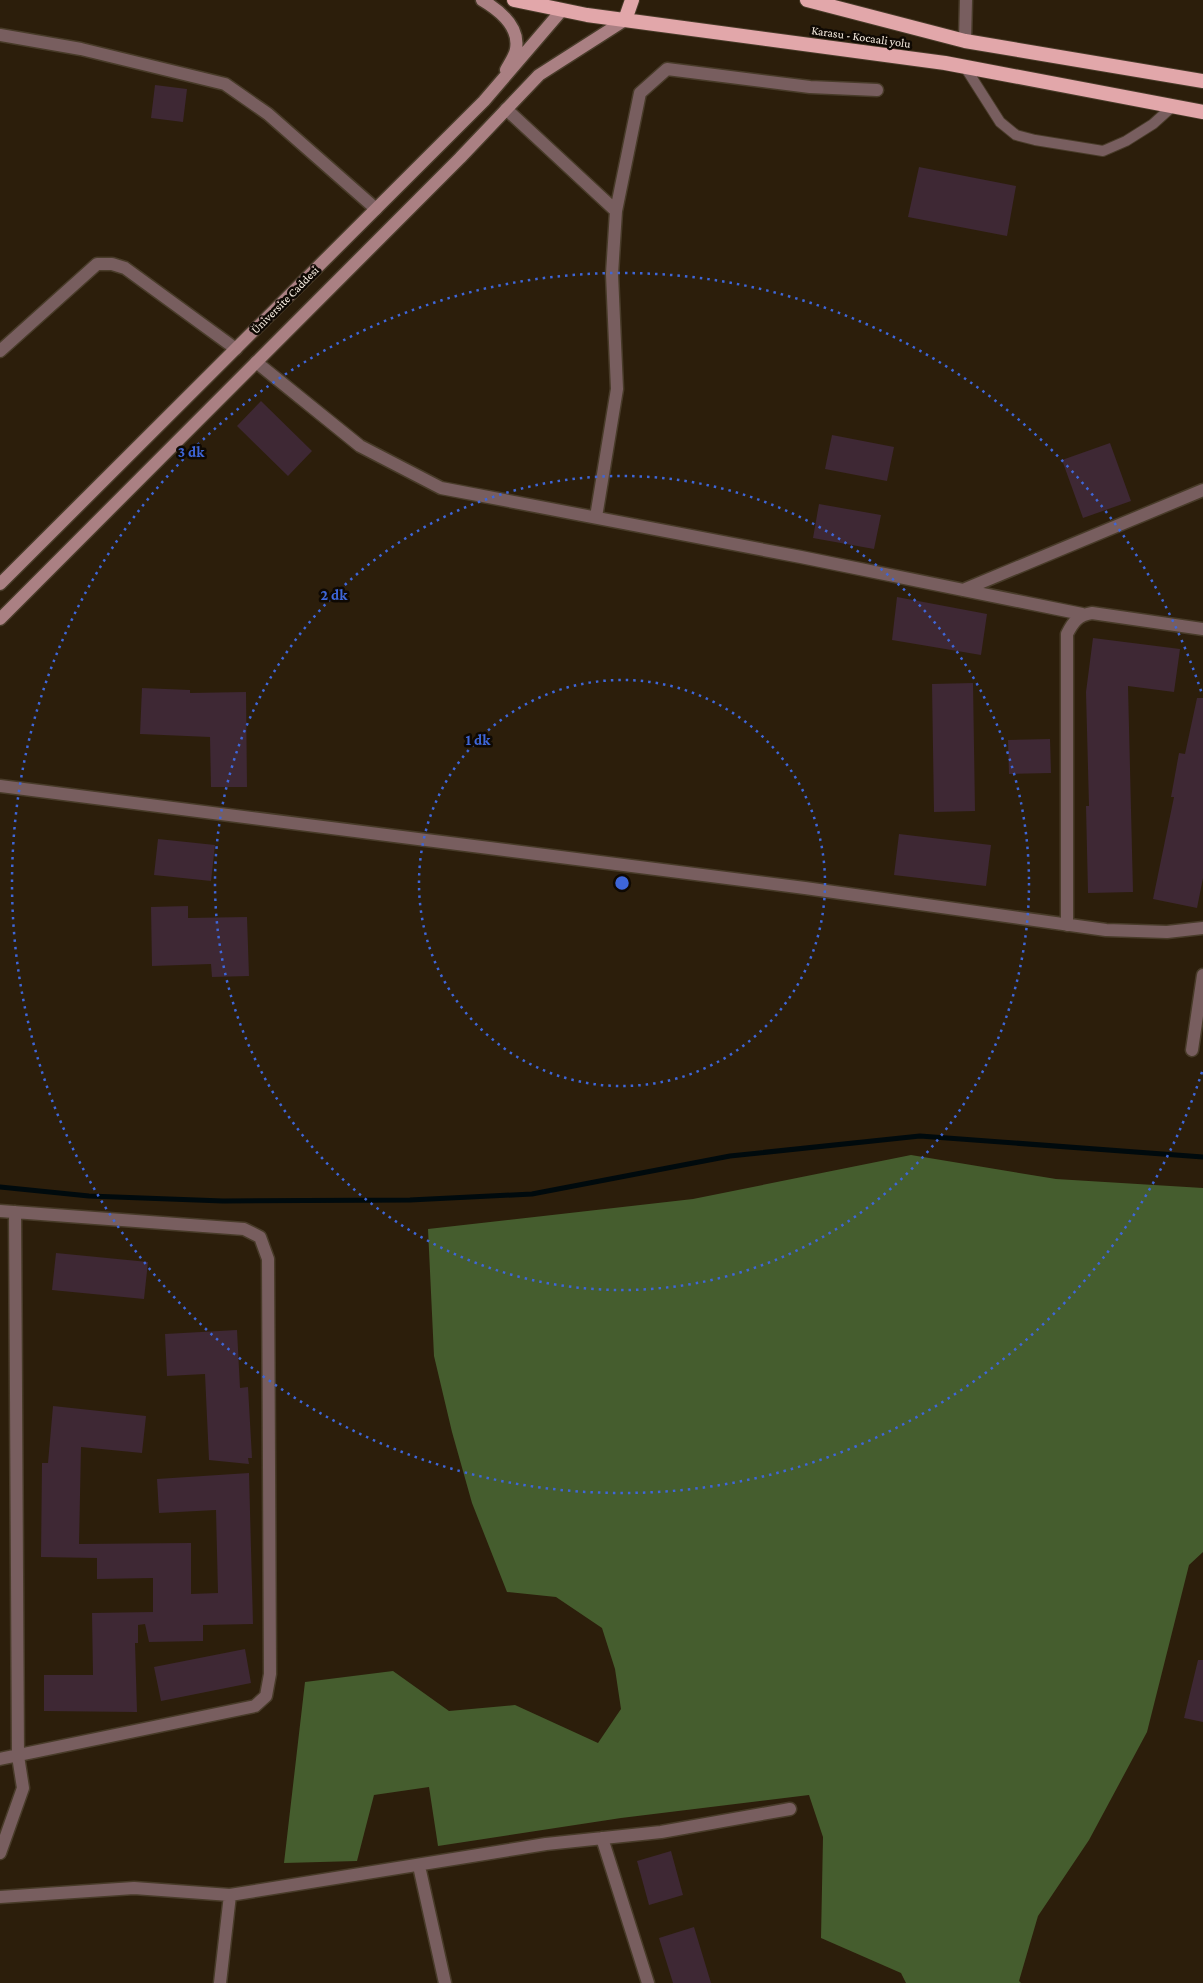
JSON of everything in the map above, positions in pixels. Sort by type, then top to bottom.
[{"type":"highway","name":"Karasu - Kocaali yolu","points":[[514,0],[564,5],[625,20],[965,67],[1203,112]]},
{"type":"highway","points":[[625,20],[632,0]]},
{"type":"highway","name":"Karasu - Kocaali yolu","points":[[807,0],[965,41],[1203,81]]},
{"type":"main road","points":[[482,0],[506,18],[514,31],[516,48],[499,86]]},
{"type":"main road","name":"Üniversite Caddesi","points":[[0,584],[499,86],[564,5]]},
{"type":"main road","points":[[0,619],[539,75],[625,20]]},
{"type":"street","points":[[965,41],[966,0]]},
{"type":"street","points":[[0,35],[81,49],[225,84],[268,114],[376,209]]},
{"type":"street","points":[[596,518],[618,389],[612,274],[616,211],[640,93],[667,69],[810,87],[877,90]]},
{"type":"street","points":[[506,109],[616,211]]},
{"type":"street","points":[[0,351],[97,264],[112,264],[125,268],[236,349]]},
{"type":"street","points":[[256,362],[360,446],[441,488],[1082,614],[1092,613],[1203,629]]},
{"type":"street","points":[[963,590],[1203,490]]},
{"type":"street","points":[[1067,925],[1067,634],[1072,623],[1082,614]]},
{"type":"street","points":[[0,786],[805,888],[1106,930],[1167,932],[1203,928]]},
{"type":"street","points":[[1192,1050],[1203,975]]},
{"type":"street","points":[[0,1211],[244,1229],[260,1237],[268,1260],[270,1674],[266,1696],[255,1706],[0,1759]]},
{"type":"street","points":[[0,1853],[22,1788],[18,1756],[15,1212]]},
{"type":"street","points":[[0,1897],[134,1888],[230,1895],[546,1844],[661,1832],[790,1809]]},
{"type":"street","points":[[602,1838],[648,1983]]},
{"type":"street","points":[[419,1866],[446,1983]]},
{"type":"street","points":[[220,1983],[230,1895]]},
{"type":"lane","points":[[965,67],[1000,122],[1016,135],[1035,140],[1103,151],[1126,142],[1153,124],[1173,106]]},
{"type":"green space","points":[[911,1155],[1056,1179],[1203,1188],[1203,1552],[1189,1565],[1147,1732],[1089,1840],[1038,1916],[1019,1981],[1021,1983],[906,1983],[901,1973],[821,1938],[823,1837],[809,1795],[621,1818],[438,1846],[429,1787],[374,1795],[357,1861],[284,1863],[305,1682],[393,1671],[449,1711],[515,1705],[598,1743],[621,1709],[615,1669],[602,1628],[556,1597],[507,1592],[472,1503],[452,1432],[434,1356],[428,1229],[693,1199]]},
{"type":"building","points":[[155,85],[187,89],[183,122],[151,118]]},
{"type":"building","points":[[919,167],[1016,186],[1007,236],[908,217]]},
{"type":"building","points":[[261,401],[312,451],[288,476],[237,426]]},
{"type":"building","points":[[832,435],[894,447],[887,481],[825,469]]},
{"type":"building","points":[[1110,443],[1131,501],[1083,518],[1062,460]]},
{"type":"building","points":[[819,504],[881,515],[874,549],[813,538]]},
{"type":"building","points":[[897,597],[987,614],[981,655],[892,640]]},
{"type":"building","points":[[1093,638],[1180,649],[1174,692],[1128,686],[1133,892],[1088,893],[1086,806],[1089,806],[1086,692]]},
{"type":"building","points":[[973,683],[975,811],[934,812],[932,684]]},
{"type":"building","points":[[142,688],[190,690],[190,693],[246,692],[247,787],[211,787],[210,737],[140,734]]},
{"type":"building","points":[[1197,698],[1203,698],[1203,878],[1197,908],[1153,899],[1174,797],[1171,797],[1179,753],[1185,754]]},
{"type":"building","points":[[1050,739],[1051,773],[1009,774],[1008,740]]},
{"type":"building","points":[[899,834],[991,845],[986,886],[894,875]]},
{"type":"building","points":[[158,839],[215,845],[211,881],[154,875]]},
{"type":"building","points":[[188,906],[188,918],[247,917],[249,976],[212,977],[211,964],[152,966],[151,907]]},
{"type":"building","points":[[56,1253],[148,1262],[144,1299],[52,1290]]},
{"type":"building","points":[[237,1330],[240,1388],[248,1387],[252,1458],[248,1458],[249,1464],[209,1460],[205,1374],[167,1376],[165,1334]]},
{"type":"building","points":[[53,1406],[146,1416],[142,1453],[81,1447],[79,1544],[191,1543],[191,1594],[218,1593],[216,1510],[159,1513],[157,1479],[249,1473],[253,1624],[203,1625],[203,1641],[149,1642],[145,1624],[138,1625],[138,1643],[135,1643],[137,1712],[44,1711],[44,1675],[93,1675],[92,1613],[153,1612],[153,1578],[97,1579],[97,1558],[41,1557],[42,1463],[48,1463]]},
{"type":"building","points":[[245,1649],[251,1683],[161,1701],[154,1667]]},
{"type":"building","points":[[1198,1660],[1203,1660],[1203,1722],[1184,1718]]},
{"type":"building","points":[[671,1851],[683,1895],[649,1905],[637,1861]]},
{"type":"building","points":[[694,1927],[711,1983],[673,1983],[659,1938]]},
{"type":"waterway","points":[[0,1187],[89,1196],[223,1201],[410,1200],[532,1194],[730,1156],[920,1136],[1203,1157]]}]
